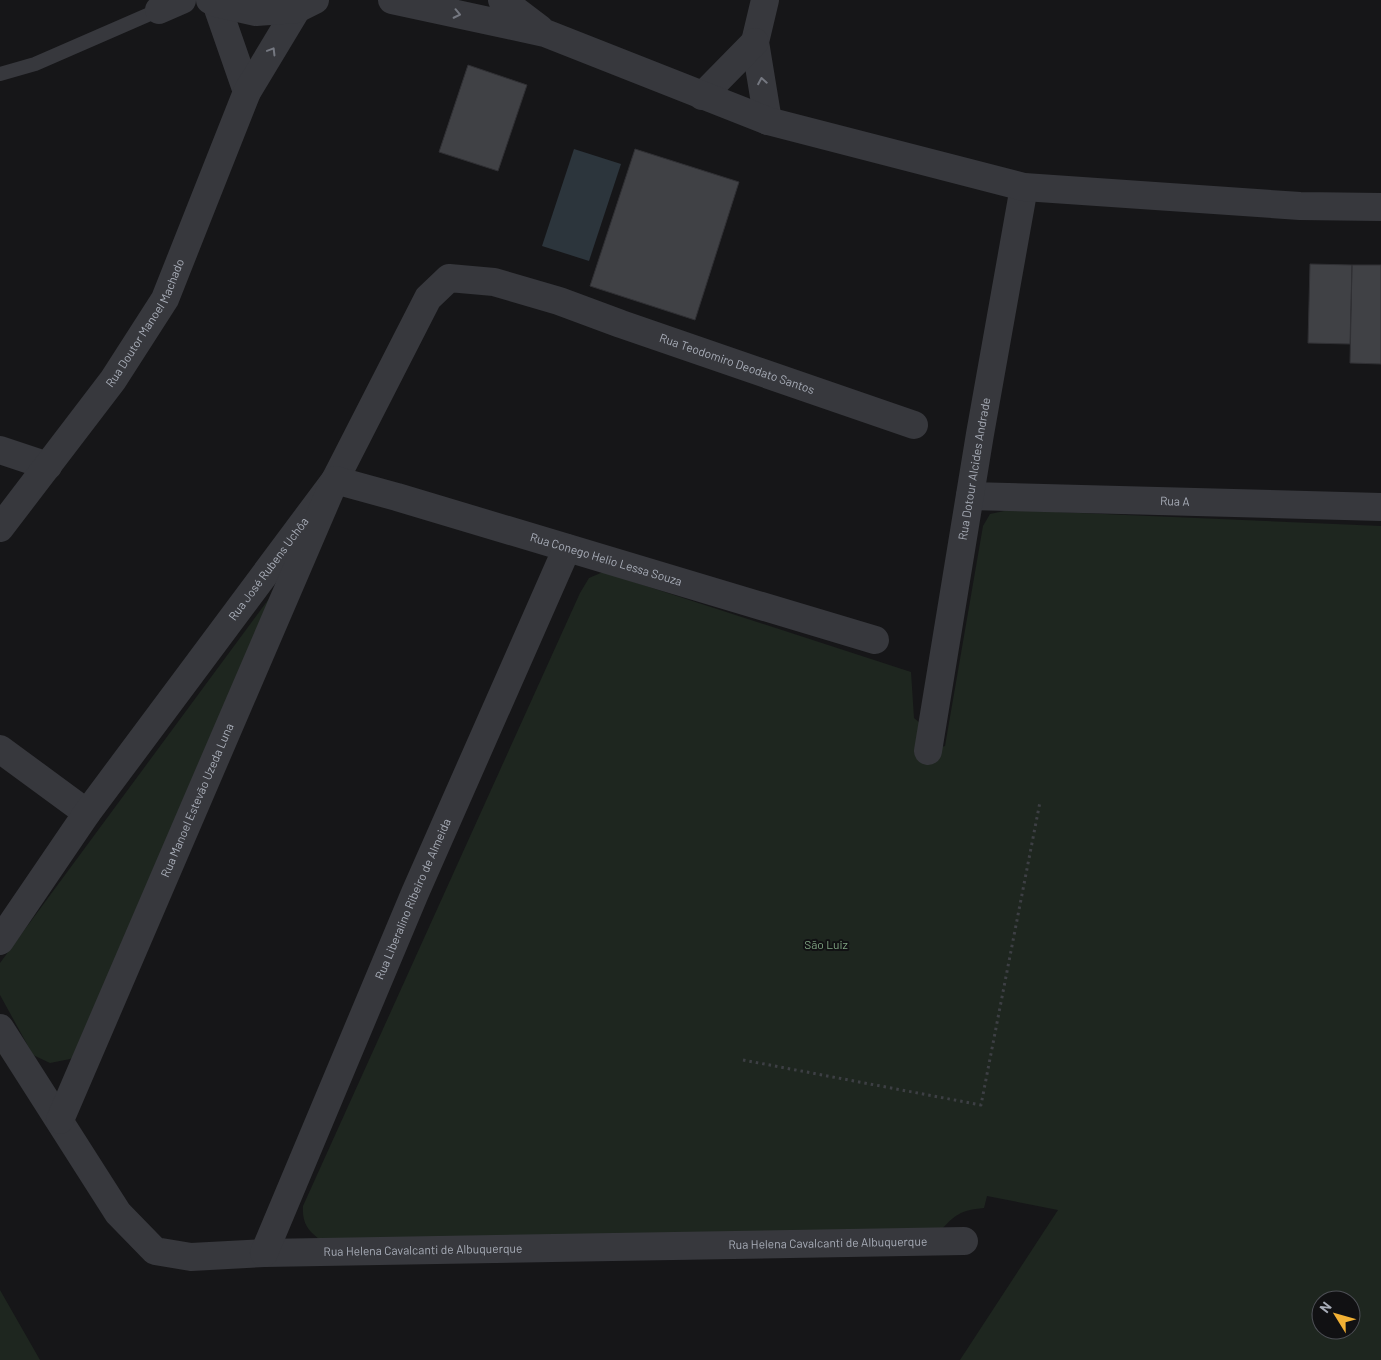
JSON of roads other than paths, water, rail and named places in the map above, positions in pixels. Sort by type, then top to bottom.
[{"type":"street","points":[[392,0],[545,33],[768,121],[1024,187],[1300,206],[1381,207]]},
{"type":"street","points":[[502,0],[545,33]]},
{"type":"street","points":[[765,0],[755,42],[768,121]]},
{"type":"street","points":[[213,2],[256,12],[306,4]]},
{"type":"street","points":[[213,2],[246,92]]},
{"type":"street","name":"Rua Doutor Manoel Machado","points":[[0,528],[113,380],[165,299],[246,92],[306,4]]},
{"type":"street","points":[[702,96],[755,42]]},
{"type":"street","name":"Rua Dotour Alcides Andrade","points":[[928,750],[1024,187]]},
{"type":"street","name":"Rua José Rubens Uchôa","points":[[0,941],[87,813],[335,480],[428,298],[449,278],[494,282],[560,301]]},
{"type":"street","name":"Rua Teodomiro Deodato Santos","points":[[560,301],[621,324],[914,425]]},
{"type":"street","points":[[0,450],[48,466]]},
{"type":"street","name":"Rua Conego Helio Lessa Souza","points":[[335,480],[875,640]]},
{"type":"street","name":"Rua Manoel Estevão Uzeda Luna","points":[[60,1120],[335,480]]},
{"type":"street","name":"Rua A","points":[[970,496],[1381,507]]},
{"type":"street","name":"Rua Liberalino Ribeiro de Almeida","points":[[264,1253],[411,902],[567,548]]},
{"type":"street","points":[[0,749],[87,813]]},
{"type":"street","name":"Rua Helena Cavalcanti de Albuquerque","points":[[0,1028],[118,1213],[155,1251],[191,1257],[264,1253],[964,1241]]},
{"type":"lane","points":[[0,74],[35,64],[171,5]]},
{"type":"park label","name":"São Luiz","points":[[826,945]]}]
